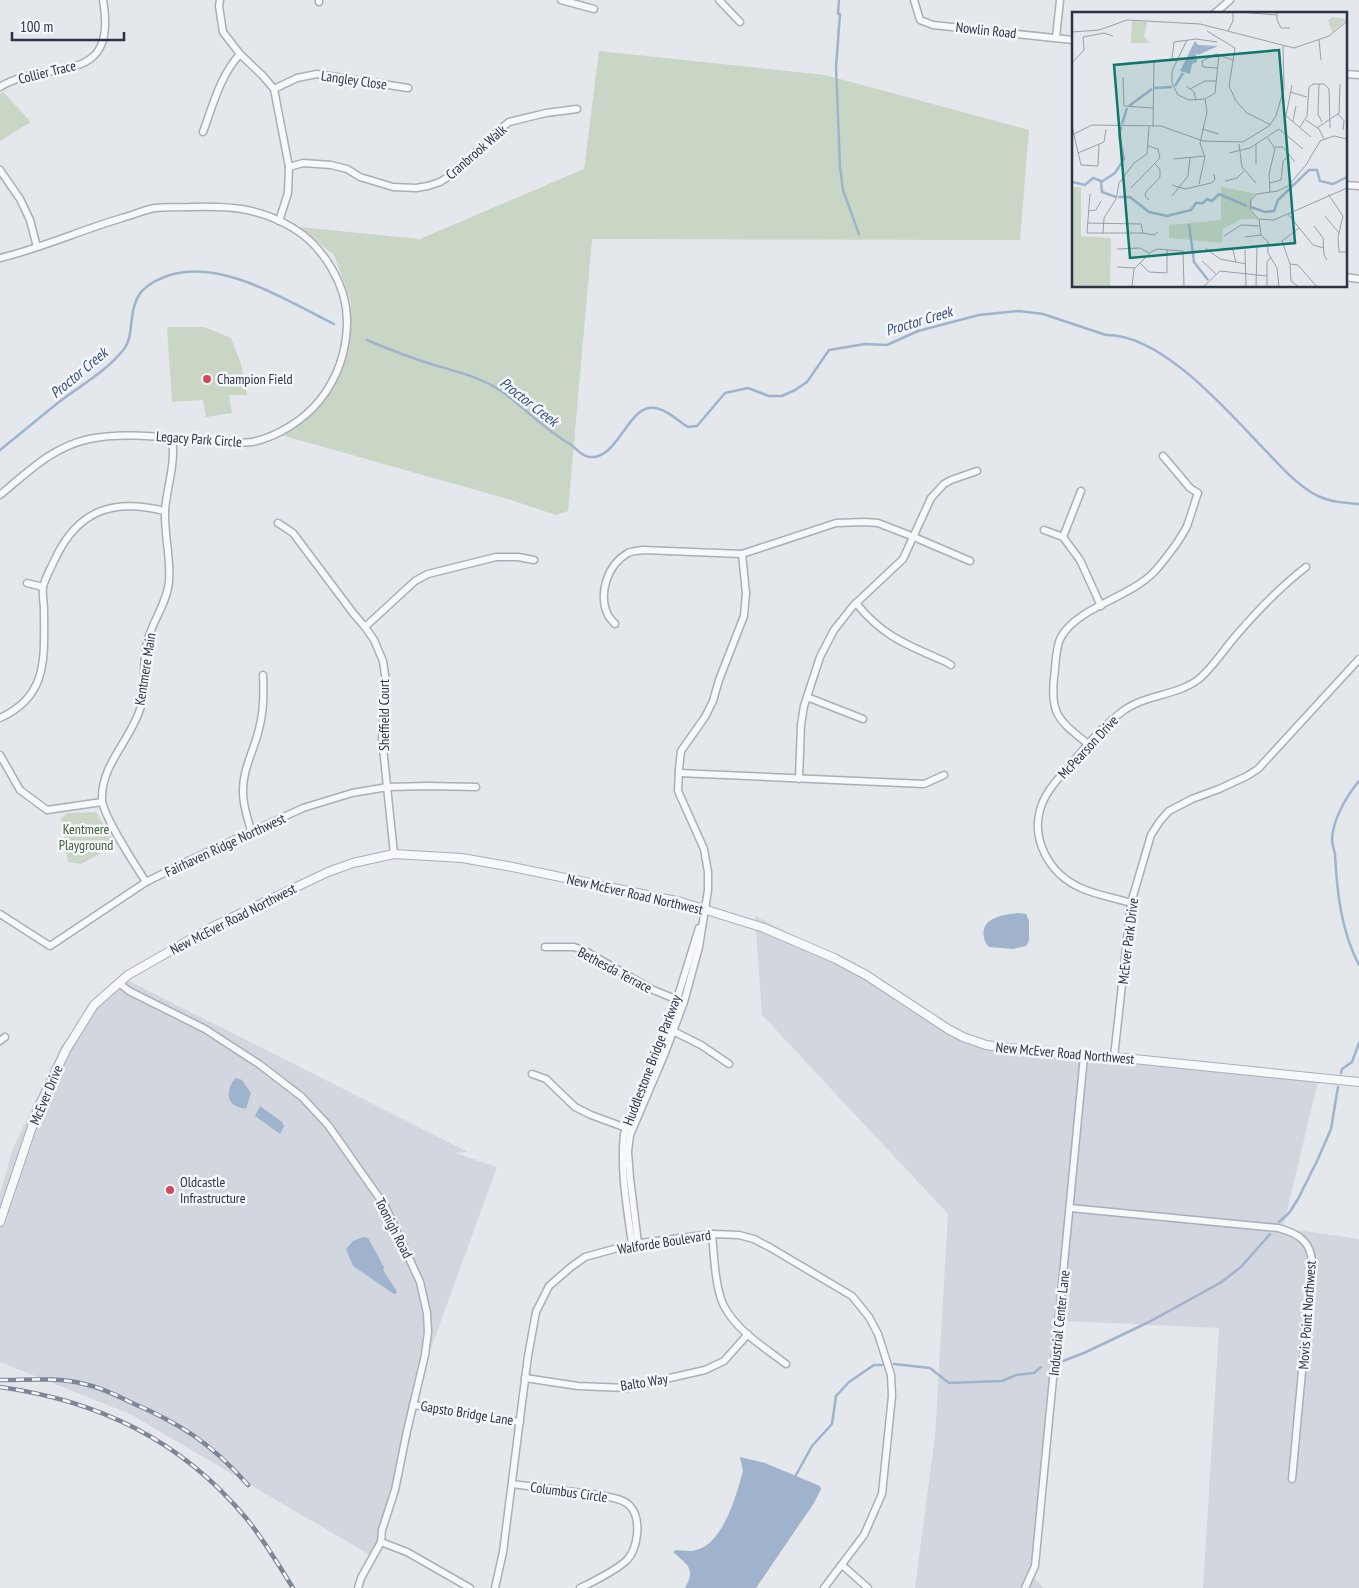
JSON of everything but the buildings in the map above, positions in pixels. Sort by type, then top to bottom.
[{"type":"street","name":"Collier Trace","points":[[0,87],[31,74],[75,67],[88,61],[99,48],[104,34],[106,25],[103,0]]},
{"type":"street","points":[[220,0],[219,6],[223,32],[240,54],[263,76],[274,90],[288,167],[288,193],[279,221]]},
{"type":"street","points":[[561,0],[594,9]]},
{"type":"street","points":[[719,0],[740,22]]},
{"type":"street","name":"Nowlin Road","points":[[914,0],[920,20],[934,25],[1072,40]]},
{"type":"street","points":[[1056,38],[1060,0]]},
{"type":"street","points":[[1216,12],[1230,0]]},
{"type":"street","points":[[203,132],[222,79],[230,64],[240,54]]},
{"type":"street","name":"Langley Close","points":[[274,90],[297,78],[317,74],[408,88]]},
{"type":"street","points":[[1346,74],[1359,75]]},
{"type":"street","name":"Cranbrook Walk","points":[[288,167],[303,163],[331,165],[347,169],[360,176],[393,187],[416,188],[428,186],[440,182],[454,173],[509,122],[577,108]]},
{"type":"street","points":[[0,170],[20,199],[30,220],[37,247]]},
{"type":"street","points":[[1346,185],[1359,186]]},
{"type":"street","name":"Legacy Park Circle","points":[[0,258],[154,208],[225,206],[252,210],[298,231],[316,249],[333,271],[344,294],[347,311],[346,338],[337,374],[312,411],[295,423],[263,439],[244,443],[172,439],[149,435],[105,436],[86,439],[65,446],[48,455],[0,495]]},
{"type":"street","points":[[1346,277],[1359,279]]},
{"type":"street","name":"Kentmere Main","points":[[102,802],[102,785],[108,769],[131,730],[141,706],[147,643],[168,588],[169,570],[165,511],[173,458],[172,439]]},
{"type":"street","points":[[1088,744],[1061,720],[1054,707],[1053,691],[1060,638],[1071,624],[1129,592],[1153,572],[1187,526],[1198,493],[1190,488],[1163,456]]},
{"type":"street","points":[[799,778],[801,726],[807,696],[820,657],[834,630],[856,603],[903,560],[931,498],[944,484],[977,471]]},
{"type":"street","points":[[1063,537],[1081,491]]},
{"type":"street","points":[[0,718],[22,705],[32,694],[41,677],[43,587],[60,548],[76,526],[87,517],[105,509],[126,505],[165,511]]},
{"type":"street","points":[[616,624],[608,616],[603,594],[608,576],[614,565],[628,553],[643,550],[742,554],[836,523],[864,522],[878,524],[914,537],[970,561]]},
{"type":"street","name":"Sheffield Court","points":[[278,523],[293,534],[352,613],[365,627],[374,640],[382,660],[386,682],[382,738],[394,854]]},
{"type":"street","points":[[1044,530],[1063,537],[1080,560],[1101,606]]},
{"type":"street","name":"Huddlestone Bridge Parkway","points":[[635,1243],[622,1152],[629,1128],[684,1002],[699,947],[708,890],[708,872],[704,849],[678,791],[678,773],[682,751],[705,717],[713,701],[719,680],[744,616],[746,593],[742,554]]},
{"type":"street","points":[[365,627],[415,581],[428,574],[496,557],[518,557],[534,560]]},
{"type":"street","name":"McPearson Drive","points":[[1131,903],[1088,891],[1068,881],[1056,872],[1039,840],[1039,817],[1046,796],[1088,744],[1111,720],[1125,709],[1139,702],[1180,689],[1200,678],[1266,601],[1306,567]]},
{"type":"street","points":[[27,583],[43,587]]},
{"type":"street","points":[[856,603],[869,619],[896,640],[951,665]]},
{"type":"street","name":"McEver Park Drive","points":[[1114,1057],[1131,903],[1151,835],[1169,811],[1192,799],[1247,776],[1258,769],[1359,659]]},
{"type":"street","points":[[251,832],[245,811],[243,793],[245,771],[259,730],[262,714],[264,698],[263,675]]},
{"type":"street","points":[[807,696],[863,719]]},
{"type":"street","points":[[0,755],[20,790],[47,810],[102,802],[110,821],[146,882]]},
{"type":"street","points":[[678,773],[924,784],[944,775]]},
{"type":"street","name":"Fairhaven Ridge Northwest","points":[[0,914],[50,946],[146,882],[303,808],[352,793],[388,787],[476,787]]},
{"type":"street","name":"New McEver Road Northwest","points":[[119,983],[128,975],[214,926],[328,872],[353,863],[394,854],[462,858],[681,902],[764,928],[834,958],[866,975],[948,1029],[986,1046],[1359,1082]]},
{"type":"street","name":"Huddlestone Bridge Parkway","points":[[671,1029],[677,1000],[704,910]]},
{"type":"street","name":"Bethesda Terrace","points":[[545,946],[574,947],[587,952],[651,989],[684,1002]]},
{"type":"street","name":"McEver Drive","points":[[0,1222],[38,1109],[66,1050],[94,1005],[119,983]]},
{"type":"street","name":"Toonigh Road","points":[[119,983],[129,991],[205,1029],[259,1064],[302,1098],[328,1125],[385,1206],[420,1282],[428,1332],[425,1355],[395,1490],[380,1542],[361,1578],[358,1588]]},
{"type":"street","points":[[671,1029],[701,1045],[729,1064]]},
{"type":"street","name":"Industrial Center Lane","points":[[1025,1588],[1035,1566],[1084,1056]]},
{"type":"street","points":[[532,1074],[546,1079],[575,1107],[591,1115],[629,1128]]},
{"type":"street","name":"Movis Point Northwest","points":[[1070,1208],[1278,1228],[1296,1233],[1307,1243],[1310,1248],[1312,1264],[1292,1479]]},
{"type":"street","points":[[712,1234],[718,1284],[723,1305],[735,1322],[786,1364]]},
{"type":"street","name":"Walforde Boulevard","points":[[495,1588],[503,1552],[525,1378],[536,1312],[549,1286],[585,1257],[635,1243],[712,1234],[754,1239],[852,1296],[869,1317],[878,1334],[891,1374],[892,1396],[882,1494],[864,1534],[824,1588]]},
{"type":"street","name":"Balto Way","points":[[525,1378],[578,1386],[626,1388],[705,1370],[724,1361],[748,1334]]},
{"type":"street","name":"Gapsto Bridge Lane","points":[[413,1405],[520,1422]]},
{"type":"street","name":"Columbus Circle","points":[[512,1484],[617,1498],[630,1505],[636,1514],[638,1524],[631,1555],[625,1562],[580,1588]]},
{"type":"street","points":[[380,1542],[407,1552],[470,1588]]},
{"type":"street","points":[[842,1565],[868,1588]]},
{"type":"shaded area","points":[[755,916],[836,957],[968,1038],[1007,1050],[1318,1081],[1283,1228],[1359,1239],[1359,1588],[1203,1588],[1219,1328],[1064,1321],[1030,1574],[1044,1588],[915,1588],[935,1436],[948,1214],[762,1015]]},
{"type":"shaded area","points":[[121,977],[468,1152],[455,1153],[497,1167],[427,1359],[375,1558],[130,1414],[0,1362],[0,1194],[12,1151],[61,1046]]},
{"type":"green space","points":[[599,51],[825,75],[1029,130],[1020,240],[592,239],[568,511],[556,515],[508,499],[274,433],[309,416],[332,386],[347,349],[351,302],[334,255],[299,227],[420,239],[584,169]]},
{"type":"green space","points":[[3,92],[31,122],[0,141],[0,94]]},
{"type":"green space","name":"Champion Field","points":[[167,327],[204,327],[231,338],[241,364],[247,395],[229,395],[232,413],[206,417],[203,400],[172,402]]},
{"type":"green space","name":"Kentmere Playground","points":[[96,812],[116,845],[81,864],[68,862],[61,818],[68,813]]},
{"type":"water","points":[[1018,913],[1026,914],[1029,921],[1029,941],[1026,946],[1013,949],[989,947],[986,944],[983,932],[986,924],[999,917]]},
{"type":"water","points":[[236,1078],[242,1080],[251,1093],[246,1109],[234,1105],[230,1099],[230,1087]]},
{"type":"water","points":[[260,1106],[282,1122],[284,1126],[280,1134],[255,1116]]},
{"type":"water","points":[[363,1237],[368,1238],[384,1267],[383,1270],[397,1293],[394,1294],[353,1266],[346,1249],[353,1241]]},
{"type":"water","points":[[740,1457],[765,1463],[820,1486],[821,1489],[814,1503],[756,1588],[685,1588],[690,1576],[689,1568],[673,1552],[676,1550],[694,1551],[713,1540],[720,1531],[731,1509],[743,1471]]},
{"type":"waterway","points":[[839,0],[838,14],[840,14],[836,67],[840,167],[843,190],[859,234]]},
{"type":"waterway","name":"Proctor Creek","points":[[0,450],[117,357],[127,343],[134,307],[141,292],[151,284],[170,275],[190,272],[233,277],[275,294],[334,324]]},
{"type":"waterway","name":"Proctor Creek","points":[[367,340],[415,359],[476,378],[493,386],[581,454],[589,457],[600,455],[609,449],[639,412],[648,408],[663,410],[688,427],[697,426],[725,393],[748,388],[769,396],[782,396],[807,382],[829,350],[865,344],[887,345],[918,331],[979,315],[1019,311],[1043,314],[1106,335],[1128,338],[1150,347],[1194,378],[1297,482],[1318,496],[1328,500],[1359,504]]},
{"type":"waterway","points":[[913,322],[918,331]]},
{"type":"waterway","points":[[1359,781],[1341,808],[1335,823],[1332,839],[1341,911],[1348,939],[1359,965]]},
{"type":"waterway","points":[[1341,1073],[1342,1069],[1352,1062],[1359,1043]]},
{"type":"waterway","points":[[1279,1222],[1289,1213],[1298,1199],[1318,1159],[1331,1129],[1338,1087]]},
{"type":"waterway","points":[[1063,1361],[1149,1322],[1220,1283],[1241,1267],[1270,1234]]},
{"type":"waterway","points":[[894,1364],[930,1368],[949,1383],[1002,1381],[1016,1375],[1034,1373],[1041,1367]]},
{"type":"waterway","points":[[796,1475],[812,1446],[832,1424],[836,1396],[849,1382],[874,1365],[882,1365]]},
{"type":"railway","points":[[0,1380],[63,1380],[90,1385],[108,1392],[165,1418],[194,1436],[221,1457],[248,1485]]},
{"type":"railway","points":[[0,1387],[36,1393],[71,1402],[136,1428],[166,1446],[221,1491],[246,1518],[265,1543],[293,1588]]},
{"type":"place","name":"Champion Field","points":[[207,379]]},
{"type":"place","name":"Oldcastle Infrastructure","points":[[170,1190]]}]
